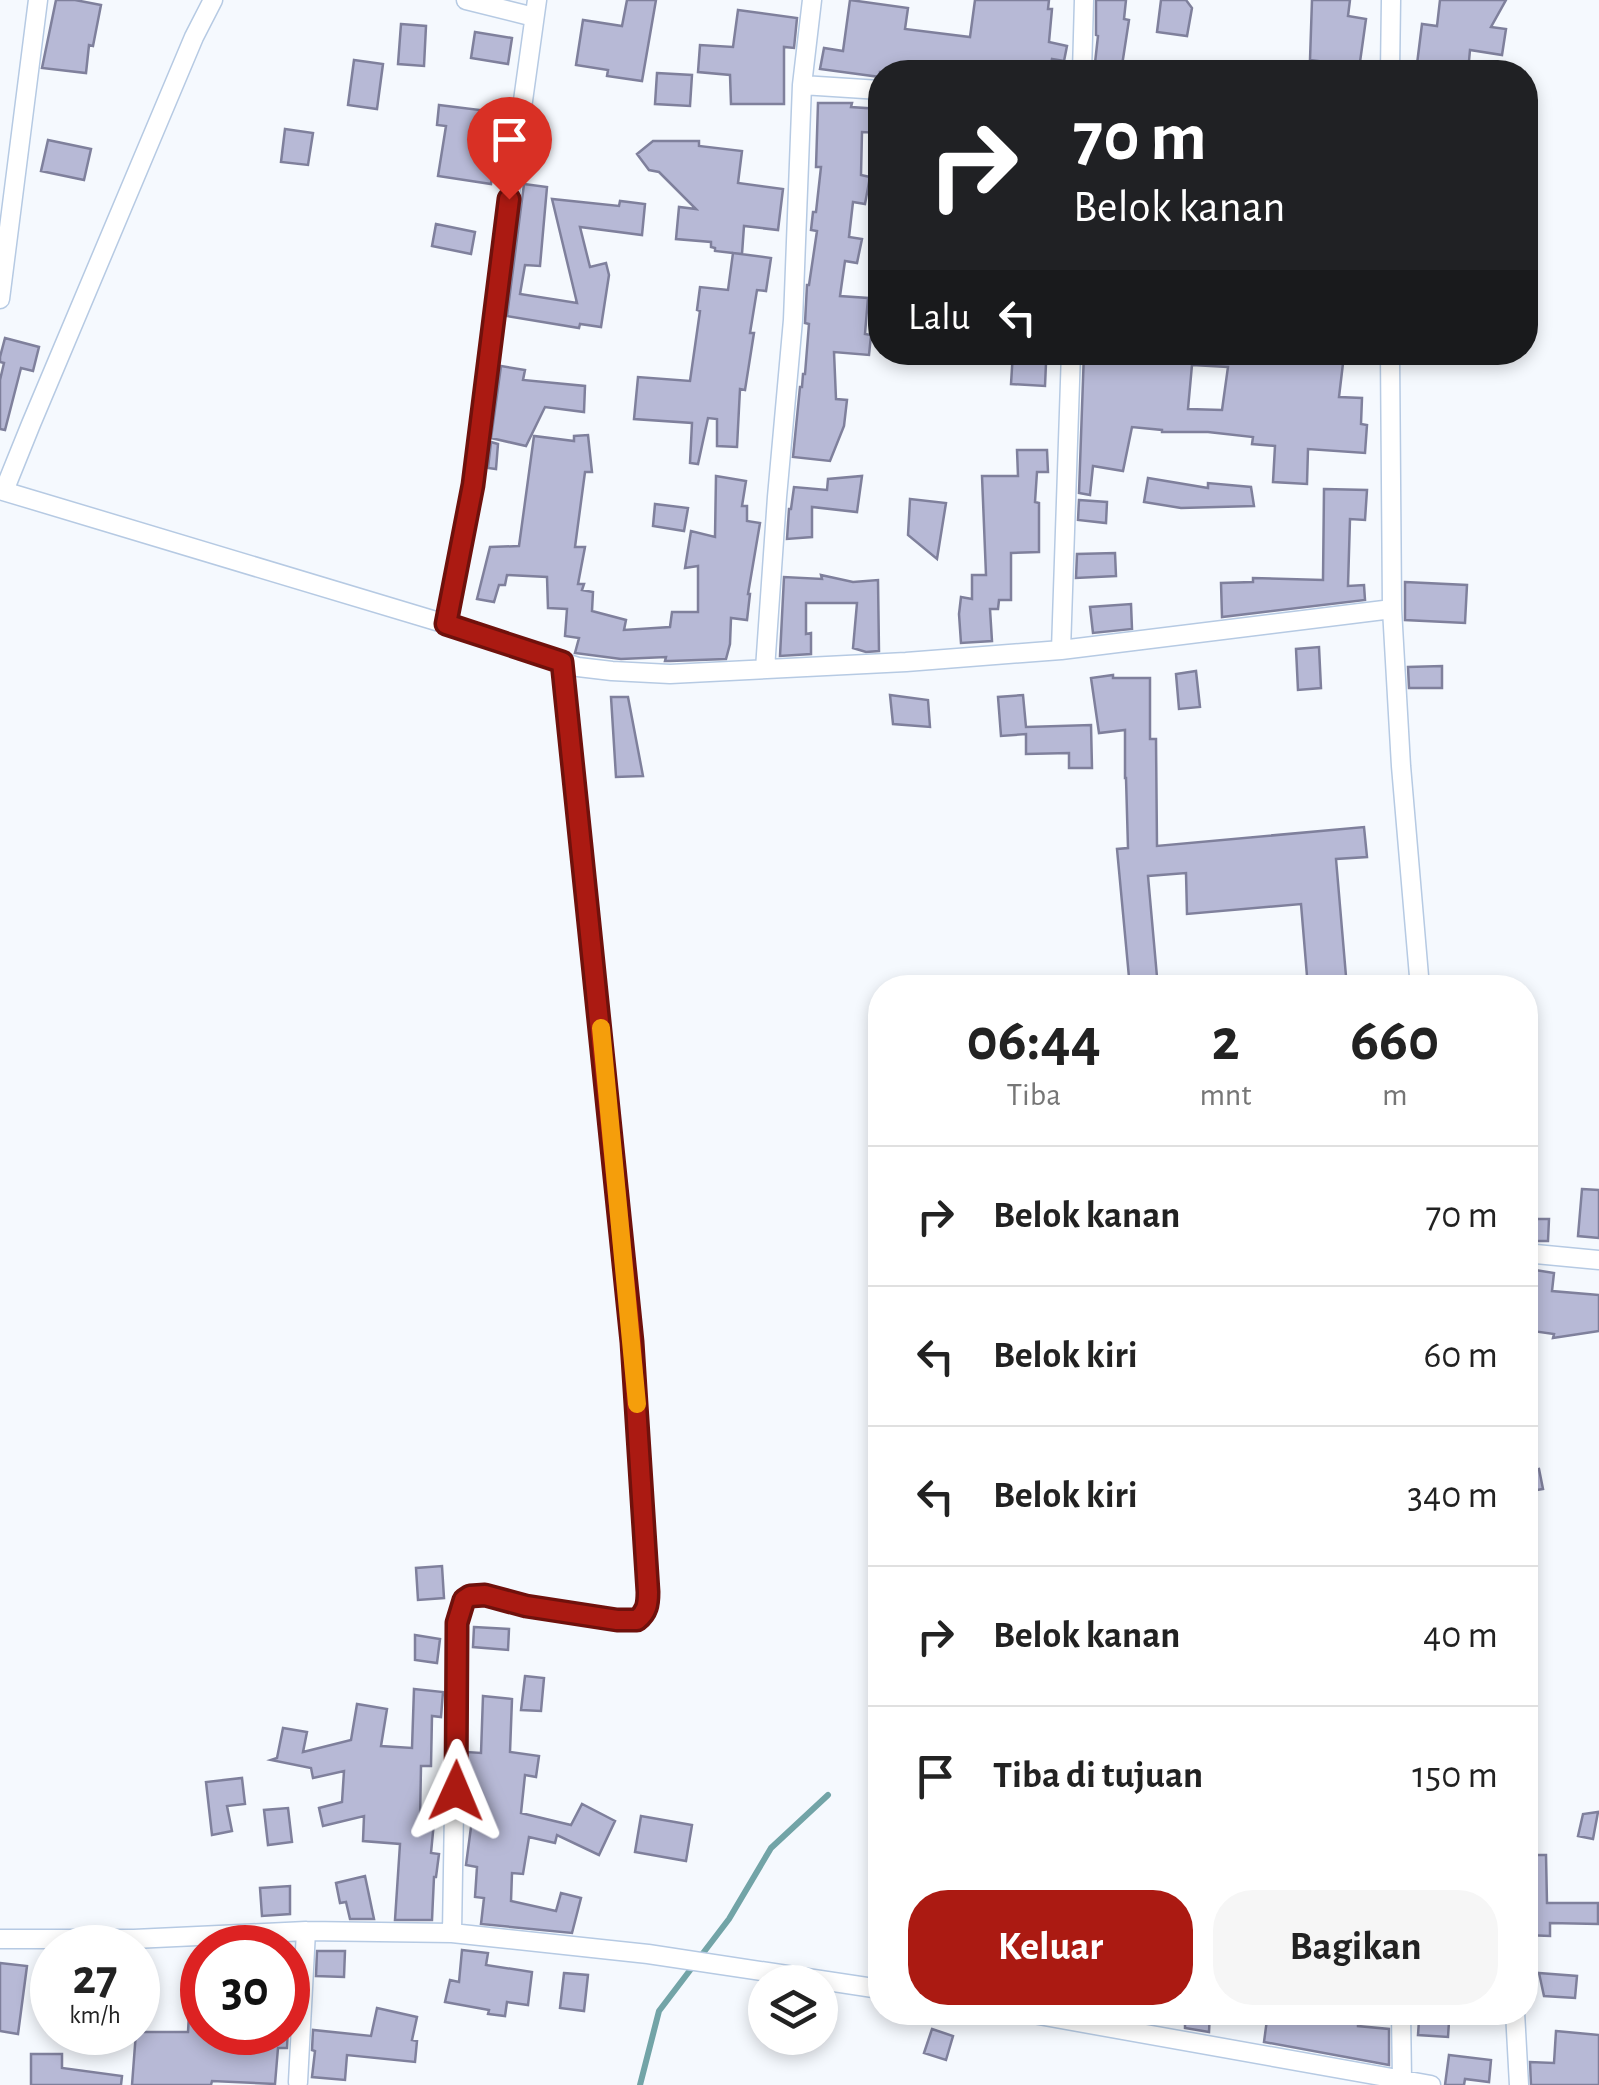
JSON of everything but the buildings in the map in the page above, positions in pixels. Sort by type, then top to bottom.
[{"type":"street","points":[[0,299],[38,0]]},
{"type":"street","points":[[213,0],[2,491],[578,667],[670,674],[1061,650],[1392,610]]},
{"type":"street","points":[[446,624],[473,485],[536,8],[466,0]]},
{"type":"street","points":[[765,670],[794,320],[802,85],[812,0]]},
{"type":"street","points":[[1082,60],[1084,0]]},
{"type":"street","points":[[1390,60],[1391,0]]},
{"type":"street","points":[[802,85],[868,89]]},
{"type":"street","points":[[1061,650],[1071,365]]},
{"type":"street","points":[[1390,365],[1392,610],[1419,975]]},
{"type":"street","points":[[452,1933],[457,1623],[464,1600],[485,1595],[526,1606],[617,1620],[637,1620],[648,1605],[632,1342],[562,662]]},
{"type":"street","points":[[1538,1254],[1599,1260]]},
{"type":"street","points":[[310,1931],[452,1933],[648,1954],[868,1987]]},
{"type":"street","points":[[0,1939],[180,1937]]},
{"type":"street","points":[[1095,2025],[1431,2085]]},
{"type":"street","points":[[1402,2025],[1402,2080]]},
{"type":"street","points":[[1516,2025],[1519,2085]]},
{"type":"street","points":[[298,2082],[299,2055]]},
{"type":"waterway","points":[[640,2085],[659,2011],[729,1919],[771,1848],[828,1795]]},
{"type":"slow traffic","points":[[601,1028],[637,1404]]},
{"type":"route","points":[[456,1791],[457,1623],[464,1600],[485,1595],[526,1606],[617,1620],[637,1620],[648,1605],[632,1342],[562,662],[446,624],[473,485],[509,199]]}]
